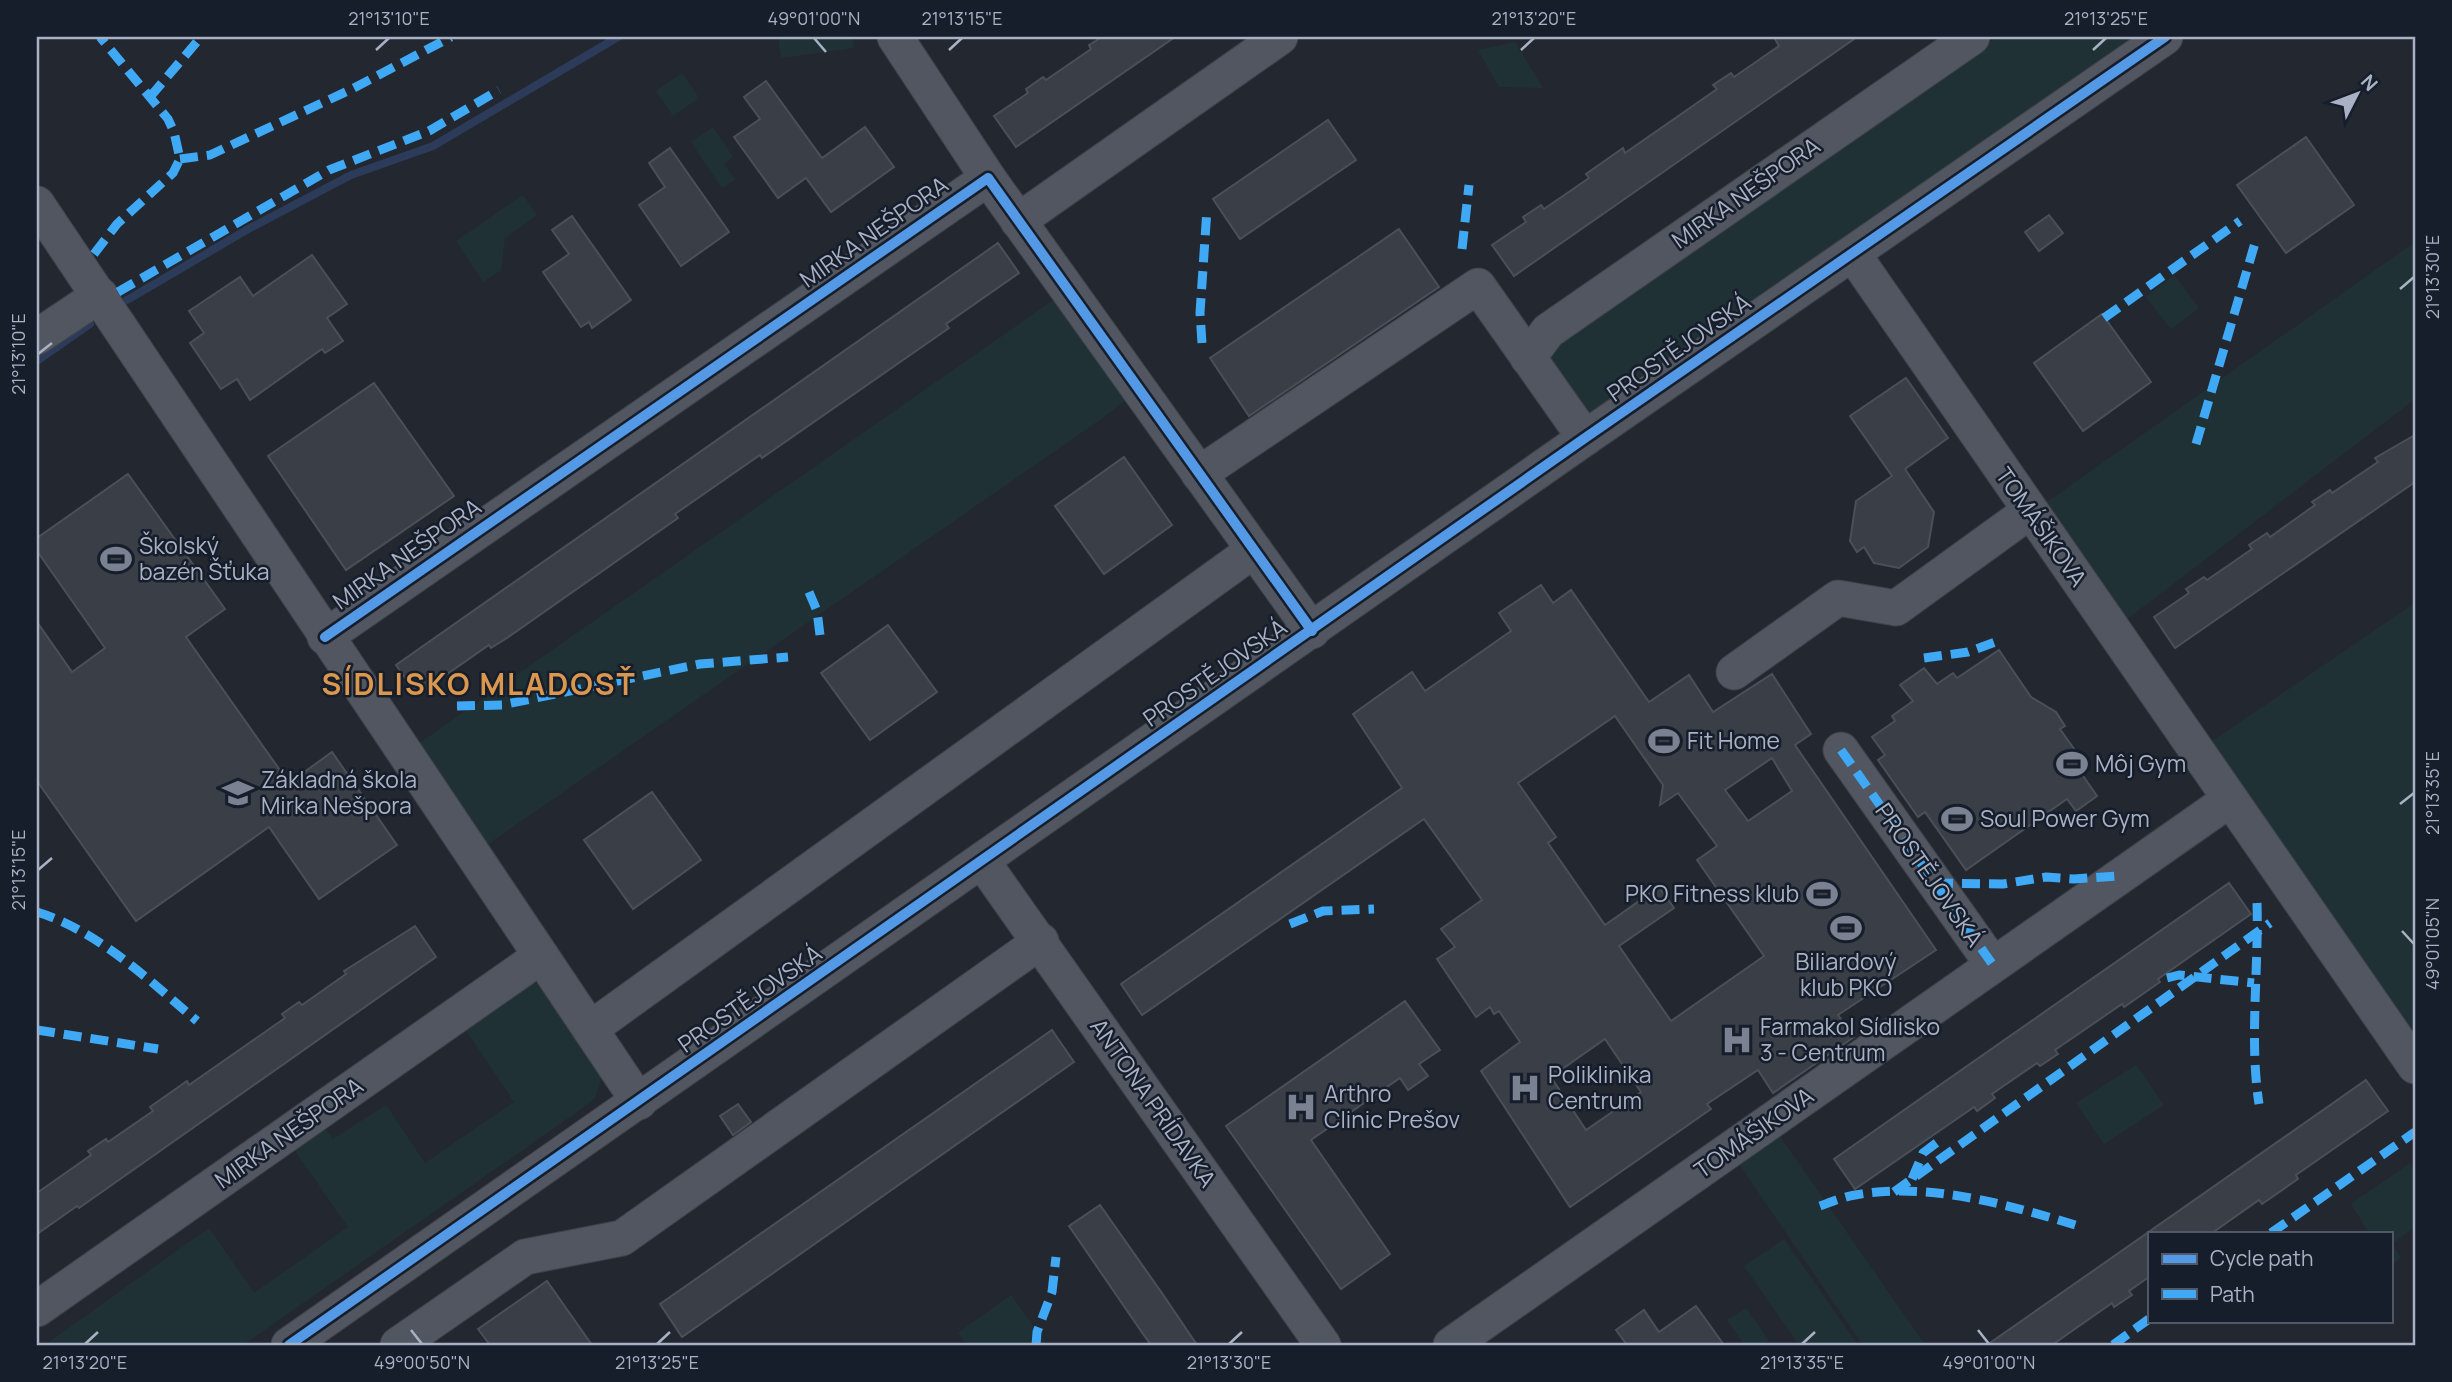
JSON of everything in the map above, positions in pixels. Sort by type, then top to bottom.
[{"type":"street","points":[[895,37],[1018,221],[1312,631]]},
{"type":"street","points":[[1018,221],[1280,37]]},
{"type":"street","name":"MIRKA NEŠPORA","points":[[1528,358],[1548,331],[1972,37]]},
{"type":"street","name":"PROSTĚJOVSKÁ","points":[[289,1345],[1543,467],[2165,37]]},
{"type":"street","name":"MIRKA NEŠPORA","points":[[325,636],[988,178]]},
{"type":"street","name":"MIRKA NEŠPORA","points":[[37,204],[100,295],[159,390],[639,1102]]},
{"type":"street","name":"TOMÁŠIKOVA","points":[[1853,254],[2415,1066]]},
{"type":"street","points":[[1199,474],[1478,286],[1585,438]]},
{"type":"street","points":[[37,337],[100,295]]},
{"type":"street","points":[[1543,467],[1557,399]]},
{"type":"street","points":[[1734,672],[1838,598],[1896,608],[2029,511]]},
{"type":"street","points":[[590,1029],[1254,550]]},
{"type":"street","name":"PROSTĚJOVSKÁ","points":[[1841,750],[1993,965]]},
{"type":"street","name":"TOMÁŠIKOVA","points":[[1451,1345],[2229,800]]},
{"type":"street","name":"ANTONA PRÍDAVKA","points":[[982,862],[1041,941],[1323,1345]]},
{"type":"street","points":[[398,1345],[525,1257],[622,1238],[1041,941]]},
{"type":"street","name":"MIRKA NEŠPORA","points":[[37,1309],[541,957]]},
{"type":"shaded area","points":[[778,37],[853,37],[854,48],[781,58]]},
{"type":"shaded area","points":[[1997,37],[2161,37],[1596,437],[1534,361]]},
{"type":"shaded area","points":[[1515,42],[1543,88],[1499,87],[1478,50]]},
{"type":"shaded area","points":[[682,73],[699,98],[673,116],[656,91]]},
{"type":"shaded area","points":[[713,127],[733,157],[724,164],[735,180],[722,188],[691,142]]},
{"type":"shaded area","points":[[523,195],[537,215],[505,238],[501,270],[483,282],[456,241]]},
{"type":"shaded area","points":[[2415,242],[2415,399],[2113,630],[2033,512]]},
{"type":"shaded area","points":[[2174,275],[2199,308],[2171,329],[2146,297]]},
{"type":"shaded area","points":[[1082,280],[1153,379],[1104,417],[481,849],[408,751]]},
{"type":"shaded area","points":[[2415,603],[2415,1061],[2196,752]]},
{"type":"shaded area","points":[[529,983],[540,984],[602,1076],[595,1098],[580,1110],[243,1345],[45,1345],[209,1228],[254,1293],[348,1227],[293,1148],[324,1126],[333,1139],[386,1105],[425,1163],[514,1102],[465,1029]]},
{"type":"shaded area","points":[[2136,1065],[2164,1105],[2104,1144],[2076,1103]]},
{"type":"shaded area","points":[[1775,1129],[1925,1345],[1863,1345],[1734,1157]]},
{"type":"shaded area","points":[[2410,1163],[2415,1171],[2415,1227],[2392,1244],[2392,1232],[2368,1232],[2351,1204]]},
{"type":"shaded area","points":[[1784,1239],[1858,1345],[1799,1345],[1744,1266]]},
{"type":"shaded area","points":[[2392,1244],[2401,1258],[2392,1264]]},
{"type":"shaded area","points":[[1011,1295],[1047,1345],[967,1345],[958,1333]]},
{"type":"shaded area","points":[[1746,1308],[1769,1341],[1762,1345],[1745,1345],[1727,1320]]},
{"type":"building","points":[[1102,37],[1175,37],[1016,147],[994,116],[1028,93],[1026,89],[1043,77],[1046,80],[1091,49],[1089,45]]},
{"type":"building","points":[[1774,37],[1857,37],[1514,276],[1492,245],[1526,222],[1523,217],[1541,205],[1544,209],[1589,178],[1586,174],[1623,148],[1625,153],[1717,89],[1713,85],[1731,73],[1734,77],[1779,46]]},
{"type":"building","points":[[766,81],[822,158],[865,127],[894,167],[831,212],[806,178],[778,198],[734,137],[760,119],[744,97]]},
{"type":"building","points":[[1328,120],[1356,160],[1240,239],[1213,199]]},
{"type":"building","points":[[2306,137],[2354,205],[2286,253],[2237,185]]},
{"type":"building","points":[[670,148],[729,232],[681,266],[639,205],[665,187],[649,163]]},
{"type":"building","points":[[2049,215],[2063,233],[2039,251],[2025,232]]},
{"type":"building","points":[[572,216],[631,300],[592,328],[589,322],[581,327],[543,272],[569,254],[552,230]]},
{"type":"building","points":[[1399,229],[1439,287],[1249,416],[1210,358]]},
{"type":"building","points":[[998,243],[1019,273],[946,324],[949,328],[762,458],[760,455],[675,514],[678,518],[507,638],[491,648],[489,645],[417,695],[396,665]]},
{"type":"building","points":[[312,255],[347,304],[327,318],[343,341],[325,353],[322,349],[250,400],[237,379],[221,389],[190,343],[204,333],[189,311],[240,277],[253,296]]},
{"type":"building","points":[[2102,314],[2151,382],[2083,431],[2034,363]]},
{"type":"building","points":[[1906,378],[1948,438],[1905,469],[1934,512],[1928,547],[1899,568],[1874,563],[1864,547],[1857,552],[1850,541],[1856,501],[1892,476],[1850,416]]},
{"type":"building","points":[[374,383],[454,496],[346,570],[268,456]]},
{"type":"building","points":[[2415,435],[2415,482],[2175,648],[2154,617],[2189,593],[2186,589],[2204,577],[2207,580],[2252,549],[2249,545],[2267,533],[2270,537],[2315,505],[2312,502],[2330,490],[2332,493],[2378,462],[2375,458]]},
{"type":"building","points":[[1124,457],[1172,525],[1104,574],[1055,506]]},
{"type":"building","points":[[128,474],[225,609],[186,637],[289,783],[332,752],[397,845],[319,899],[269,827],[136,921],[37,781],[37,622],[72,672],[105,648],[37,551],[37,538]]},
{"type":"building","points":[[1541,585],[1553,603],[1571,590],[1649,702],[1689,675],[1713,712],[1772,674],[1811,734],[1795,745],[1936,950],[1838,1015],[1854,1037],[1773,1093],[1758,1070],[1707,1104],[1711,1109],[1570,1207],[1481,1071],[1520,1042],[1499,1011],[1494,1014],[1490,1007],[1476,1017],[1437,959],[1455,947],[1441,929],[1482,900],[1424,819],[1142,1015],[1121,984],[1402,788],[1353,714],[1412,672],[1425,691],[1511,631],[1499,613]],"holes":[[[1615,716],[1663,785],[1660,805],[1678,793],[1717,846],[1697,860],[1764,956],[1671,1021],[1619,946],[1674,908],[1659,887],[1605,925],[1548,843],[1556,837],[1518,783]],[[1772,758],[1792,791],[1748,821],[1725,790]],[[1605,1039],[1641,1092],[1586,1130],[1551,1077]]]},
{"type":"building","points":[[888,625],[937,692],[870,740],[821,673]]},
{"type":"building","points":[[1999,650],[2031,697],[2056,712],[2065,726],[2060,729],[2077,753],[2079,770],[2097,796],[2076,811],[2067,799],[1966,870],[1925,812],[1918,817],[1878,760],[1885,755],[1872,737],[1895,721],[1892,716],[1913,701],[1900,685],[1924,668],[1937,684],[1953,673],[1957,678]]},
{"type":"building","points":[[652,792],[701,860],[633,909],[584,840]]},
{"type":"building","points":[[2229,883],[2251,914],[2158,979],[2160,982],[2124,1007],[2122,1004],[2055,1050],[2058,1054],[2040,1066],[2037,1063],[1992,1094],[1995,1098],[1977,1111],[1974,1107],[1855,1189],[1834,1159]]},
{"type":"building","points":[[415,926],[436,957],[79,1208],[77,1206],[37,1234],[37,1193],[91,1155],[88,1151],[106,1139],[108,1142],[153,1111],[150,1107],[187,1081],[189,1085],[285,1018],[282,1014],[299,1002],[302,1005],[346,974],[344,971]]},
{"type":"building","points":[[1405,1001],[1440,1050],[1419,1064],[1428,1076],[1408,1090],[1400,1078],[1311,1140],[1390,1254],[1341,1289],[1226,1126]]},
{"type":"building","points":[[1052,1030],[1074,1062],[682,1337],[660,1304]]},
{"type":"building","points":[[2366,1080],[2388,1111],[2296,1175],[2298,1179],[2262,1204],[2259,1200],[2213,1232],[2149,1232]]},
{"type":"building","points":[[738,1104],[751,1122],[733,1135],[720,1116]]},
{"type":"building","points":[[1100,1205],[1197,1345],[1151,1345],[1143,1334],[1069,1226]]},
{"type":"building","points":[[2148,1232],[2148,1278],[2129,1291],[2132,1295],[2114,1307],[2112,1303],[2052,1345],[1987,1345]]},
{"type":"building","points":[[547,1281],[592,1345],[490,1345],[478,1329]]},
{"type":"building","points":[[1696,1306],[1724,1345],[1627,1345],[1616,1330],[1644,1310],[1659,1332]]},
{"type":"waterway","points":[[127,300],[250,228],[351,175],[433,146],[618,37]]},
{"type":"waterway","points":[[37,361],[90,324]]},
{"type":"marked path","points":[[94,254],[117,224],[173,173],[180,159],[168,119],[100,37]]},
{"type":"marked path","points":[[150,97],[201,37]]},
{"type":"marked path","points":[[180,159],[210,155],[352,89],[451,37]]},
{"type":"marked path","points":[[118,292],[329,170],[429,131],[499,90]]},
{"type":"marked path","points":[[1462,249],[1469,185]]},
{"type":"marked path","points":[[1202,343],[1200,313],[1207,209]]},
{"type":"marked path","points":[[2104,318],[2240,221]]},
{"type":"marked path","points":[[2196,444],[2255,243]]},
{"type":"marked path","points":[[809,592],[817,611],[820,635]]},
{"type":"marked path","points":[[1924,658],[1968,652],[2001,640]]},
{"type":"marked path","points":[[457,706],[502,705],[700,664],[788,657]]},
{"type":"marked path","points":[[1841,750],[1993,965]]},
{"type":"marked path","points":[[1935,883],[2003,884],[2046,877],[2074,879],[2119,876]]},
{"type":"marked path","points":[[2257,903],[2254,1029],[2259,1104]]},
{"type":"marked path","points":[[1290,924],[1323,911],[1374,909]]},
{"type":"marked path","points":[[37,912],[59,920],[102,944],[197,1021]]},
{"type":"marked path","points":[[1894,1192],[2270,923]]},
{"type":"marked path","points":[[2167,978],[2179,975],[2254,983]]},
{"type":"marked path","points":[[37,1030],[158,1049]]},
{"type":"marked path","points":[[2272,1232],[2415,1132]]},
{"type":"marked path","points":[[1912,1179],[1923,1153],[1939,1141]]},
{"type":"marked path","points":[[1820,1206],[1851,1196],[1883,1191],[1941,1193],[1999,1204],[2082,1227]]},
{"type":"marked path","points":[[1036,1345],[1037,1332],[1052,1292],[1056,1257]]},
{"type":"marked path","points":[[2113,1345],[2148,1320]]},
{"type":"cycle path","points":[[289,1345],[1585,438],[2165,37]]},
{"type":"cycle path","points":[[325,637],[988,178],[1312,631]]},
{"type":"place","name":"Školský bazén Šťuka","points":[[116,559]]},
{"type":"place","name":"Fit Home","points":[[1664,741]]},
{"type":"place","name":"Môj Gym","points":[[2072,764]]},
{"type":"place","name":"Základná škola Mirka Nešpora","points":[[238,793]]},
{"type":"place","name":"Soul Power Gym","points":[[1957,819]]},
{"type":"place","name":"PKO Fitness klub","points":[[1822,894]]},
{"type":"place","name":"Biliardový klub PKO","points":[[1846,928]]},
{"type":"place","name":"Farmakol Sídlisko 3 - Centrum","points":[[1737,1040]]},
{"type":"place","name":"Poliklinika Centrum","points":[[1525,1088]]},
{"type":"place","name":"Arthro Clinic Prešov","points":[[1301,1107]]},
{"type":"district","name":"SÍDLISKO MLADOSŤ","points":[[479,685]]}]
